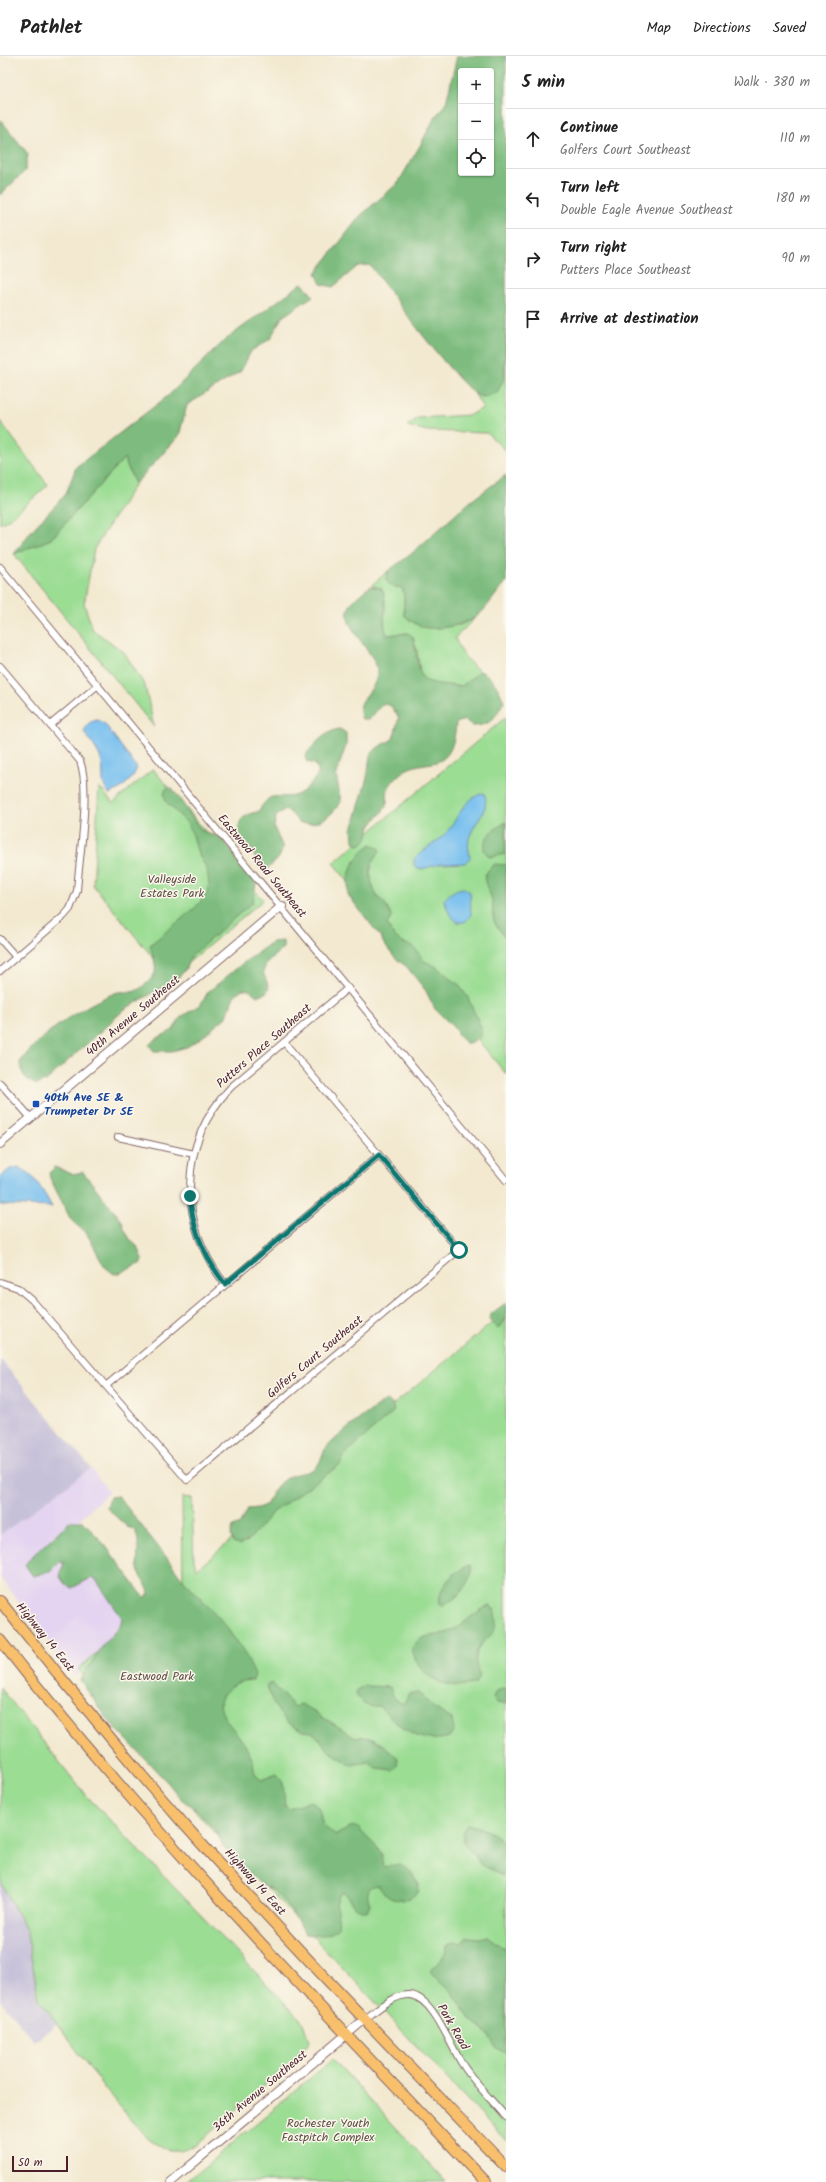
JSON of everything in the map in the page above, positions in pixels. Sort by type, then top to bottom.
[{"type":"main road","name":"Highway 14 East","points":[[0,1601],[49,1664],[181,1821],[365,2019],[506,2167]]},
{"type":"main road","points":[[0,1640],[50,1703],[163,1835],[346,2034],[486,2182]]},
{"type":"street","name":"Eastwood Road Southeast","points":[[0,567],[282,906],[506,1180]]},
{"type":"street","points":[[0,666],[80,761],[84,772],[84,793],[77,891],[72,905],[64,916],[0,971]]},
{"type":"street","points":[[50,726],[98,685]]},
{"type":"street","name":"40th Avenue Southeast","points":[[0,1144],[282,906]]},
{"type":"street","points":[[0,939],[16,957]]},
{"type":"street","name":"Putters Place Southeast","points":[[225,1284],[204,1252],[194,1224],[190,1196],[194,1154],[204,1126],[223,1095],[348,988]]},
{"type":"street","name":"Golfers Court Southeast","points":[[0,1282],[18,1288],[32,1300],[187,1480],[459,1250],[284,1042]]},
{"type":"street","points":[[0,1083],[31,1118]]},
{"type":"street","points":[[118,1137],[194,1154]]},
{"type":"street","points":[[106,1386],[379,1155]]},
{"type":"street","name":"Park Road","points":[[365,2019],[398,1997],[409,1995],[422,2000],[438,2020],[461,2063],[506,2117]]},
{"type":"street","name":"36th Avenue Southeast","points":[[171,2182],[365,2019]]},
{"type":"shaded area","points":[[0,1359],[91,1468],[0,1535]]},
{"type":"shaded area","points":[[91,1468],[109,1492],[71,1527],[145,1622],[75,1677],[0,1577],[0,1535]]},
{"type":"shaded area","points":[[0,1880],[26,1930],[39,1999],[57,2024],[34,2041],[0,2000]]},
{"type":"green space","points":[[457,56],[506,56],[506,330],[504,379],[497,393],[484,397],[472,391],[442,359],[370,265],[358,266],[333,287],[321,284],[316,273],[360,216],[398,183],[434,119],[446,103]]},
{"type":"green space","points":[[0,119],[28,154],[25,171],[0,195]]},
{"type":"green space","points":[[302,283],[313,296],[282,317],[270,339],[251,351],[241,371],[187,405],[179,436],[135,484],[124,458],[51,539],[14,554],[33,529],[66,494],[76,467],[169,395],[225,340]]},
{"type":"green space","points":[[506,330],[506,451],[487,433],[427,431],[407,426],[418,418],[470,415],[483,408],[474,393],[482,397],[505,343]]},
{"type":"green space","points":[[0,421],[48,485],[12,517],[0,524]]},
{"type":"green space","points":[[124,458],[135,484],[94,549],[84,604],[93,630],[124,652],[145,686],[154,727],[14,554],[51,539]]},
{"type":"green space","points":[[506,475],[506,582],[484,610],[471,620],[458,625],[442,628],[428,628],[422,627],[408,619],[404,615],[404,594],[402,588],[391,586],[386,580],[388,571],[410,555],[471,501]]},
{"type":"green space","points":[[388,571],[386,580],[391,586],[402,588],[404,594],[404,615],[447,626],[460,625],[476,617],[455,638],[471,664],[480,671],[462,686],[438,685],[427,682],[421,677],[416,647],[408,633],[387,635],[384,623],[384,593],[381,588],[371,586]]},
{"type":"green space","points":[[371,586],[381,588],[384,593],[384,623],[387,635],[408,633],[413,637],[420,671],[422,676],[427,681],[445,685],[462,686],[480,671],[485,673],[492,680],[504,701],[496,716],[485,724],[473,726],[465,720],[456,723],[453,742],[448,754],[441,760],[414,766],[404,771],[394,780],[387,792],[387,804],[385,808],[375,819],[370,827],[368,836],[363,843],[357,845],[353,839],[352,830],[367,778],[370,755],[377,748],[393,739],[399,718],[391,706],[384,703],[368,720],[362,719],[360,712],[363,701],[376,679],[377,669],[373,659],[350,625],[348,610],[359,595]]},
{"type":"green space","points":[[506,717],[506,1074],[333,863]]},
{"type":"green space","points":[[340,729],[346,733],[346,746],[336,774],[341,802],[333,812],[318,822],[306,824],[299,823],[291,813],[285,810],[276,816],[274,827],[283,848],[279,858],[265,871],[258,864],[250,847],[240,834],[239,825],[241,821],[246,816],[258,812],[270,798],[296,795],[308,787],[319,772],[315,764],[307,762],[305,756],[325,735]]},
{"type":"green space","name":"Valleyside Estates Park","points":[[153,769],[263,900],[170,978],[93,885],[99,787],[113,803]]},
{"type":"green space","points":[[172,788],[201,830],[221,838],[250,872],[256,883],[253,902],[191,956],[185,970],[177,979],[125,1009],[48,1079],[37,1085],[29,1081],[24,1076],[21,1070],[20,1062],[39,1041],[76,1013],[117,992],[133,992],[147,983],[155,972],[154,960],[150,945],[196,907],[207,894],[209,883],[207,869],[197,851],[193,835],[187,823],[166,802],[164,794],[166,789]]},
{"type":"green space","points":[[506,822],[506,854],[489,857],[484,850],[486,840],[490,833]]},
{"type":"green space","points":[[371,844],[378,847],[380,851],[373,861],[370,872],[372,884],[377,897],[384,902],[392,917],[387,924],[392,933],[401,942],[414,947],[424,961],[435,966],[458,984],[467,996],[481,1027],[481,1037],[472,1043],[466,1043],[460,1038],[455,1029],[435,1009],[426,991],[407,967],[395,958],[348,895],[348,880],[352,866],[361,852]]},
{"type":"green space","points":[[495,864],[506,865],[506,938],[495,922],[492,900],[485,881],[486,873]]},
{"type":"green space","points":[[283,941],[283,948],[267,962],[263,972],[269,987],[266,993],[257,996],[250,990],[242,989],[234,996],[226,1017],[201,1038],[187,1047],[172,1051],[154,1051],[149,1045],[154,1040],[173,1030],[181,1017],[201,1004],[208,992],[242,964],[272,942]]},
{"type":"green space","points":[[55,1167],[72,1174],[83,1172],[122,1221],[124,1229],[131,1241],[138,1247],[143,1259],[140,1264],[120,1273],[114,1274],[105,1267],[87,1234],[71,1220],[50,1178],[49,1173]]},
{"type":"green space","points":[[506,1303],[506,1319],[498,1329],[489,1319],[492,1313]]},
{"type":"green space","name":"Eastwood Park","points":[[506,1311],[506,2141],[204,1821],[78,1669],[183,1582],[182,1497],[192,1498],[194,1560],[197,1569]]},
{"type":"green space","points":[[386,1401],[392,1404],[394,1411],[345,1454],[341,1464],[272,1513],[248,1541],[239,1545],[233,1543],[231,1536],[233,1527],[240,1524],[247,1509],[258,1508],[267,1504],[276,1488],[286,1478],[315,1468],[318,1465],[324,1451],[335,1439]]},
{"type":"green space","name":"Eastwood Park","points":[[118,1496],[181,1577],[223,1622],[246,1656],[255,1675],[253,1680],[239,1682],[227,1690],[222,1697],[220,1704],[226,1719],[241,1739],[251,1756],[256,1775],[261,1780],[277,1774],[283,1783],[285,1806],[289,1809],[311,1801],[319,1809],[324,1825],[328,1830],[336,1835],[353,1826],[359,1828],[380,1851],[384,1867],[400,1864],[411,1872],[419,1885],[418,1893],[406,1899],[396,1900],[386,1895],[378,1885],[374,1886],[368,1892],[370,1904],[367,1911],[355,1907],[343,1892],[339,1896],[336,1904],[339,1923],[338,1928],[331,1933],[323,1935],[306,1934],[287,1905],[274,1891],[259,1883],[224,1848],[217,1833],[198,1811],[181,1799],[168,1783],[109,1721],[80,1680],[104,1644],[120,1626],[122,1618],[96,1580],[91,1578],[72,1588],[65,1584],[60,1577],[64,1562],[60,1561],[49,1572],[33,1576],[25,1565],[30,1558],[71,1521],[83,1521],[105,1545],[140,1592],[145,1597],[149,1595],[148,1588],[140,1576],[138,1567],[137,1534],[134,1529],[127,1527],[107,1508],[110,1497]]},
{"type":"green space","points":[[471,1565],[472,1571],[470,1578],[463,1590],[447,1604],[441,1607],[440,1594],[447,1581],[465,1567]]},
{"type":"green space","points":[[489,1606],[494,1609],[496,1619],[495,1627],[493,1633],[480,1645],[477,1651],[476,1663],[480,1676],[476,1683],[455,1686],[445,1684],[427,1675],[415,1658],[412,1648],[416,1643],[424,1637],[445,1633],[455,1628]]},
{"type":"green space","points":[[272,1683],[294,1707],[301,1704],[355,1737],[367,1737],[378,1742],[398,1758],[397,1766],[393,1770],[376,1768],[369,1762],[351,1765],[329,1751],[313,1732],[296,1728],[282,1717],[269,1693],[267,1685]]},
{"type":"green space","points":[[365,1686],[390,1687],[395,1700],[403,1704],[410,1693],[419,1693],[434,1708],[452,1719],[454,1731],[450,1737],[438,1739],[428,1739],[410,1733],[394,1721],[379,1706],[368,1706],[360,1700],[356,1694],[358,1689]]},
{"type":"green space","points":[[0,1687],[84,1793],[304,2023],[310,2041],[301,2054],[197,2144],[182,2151],[169,2151],[145,2136],[105,2089],[39,1999],[26,1930],[0,1880]]},
{"type":"green space","points":[[506,1688],[506,1704],[497,1703],[493,1698],[496,1691]]},
{"type":"green space","points":[[467,1824],[490,1832],[501,1839],[506,1848],[506,1877],[482,1865],[465,1844],[462,1833]]},
{"type":"green space","points":[[487,1936],[506,1950],[506,2054],[497,2048],[487,2033],[472,2021],[450,1989],[431,1974],[434,1966],[444,1956],[447,1946],[453,1942],[462,1943],[468,1937],[479,1938]]},
{"type":"green space","name":"Rochester Youth Fastpitch Complex","points":[[333,2059],[446,2182],[186,2182]]},
{"type":"water","points":[[98,720],[105,724],[137,768],[133,777],[126,784],[109,794],[103,783],[103,767],[101,758],[84,732],[89,723]]},
{"type":"water","points":[[484,793],[486,799],[484,810],[469,839],[468,847],[470,858],[466,863],[440,864],[421,869],[414,866],[414,859],[446,833],[466,804],[471,799]]},
{"type":"water","points":[[464,888],[470,892],[471,915],[465,922],[457,922],[450,915],[444,900],[448,895],[458,889]]},
{"type":"water","points":[[19,1167],[35,1179],[52,1207],[0,1205],[0,1177],[10,1169]]},
{"type":"place","name":"40th Ave SE & Trumpeter Dr SE","points":[[36,1104]]},
{"type":"route","points":[[190,1196],[191,1210],[198,1237],[204,1252],[225,1284],[379,1155],[459,1250]]}]
